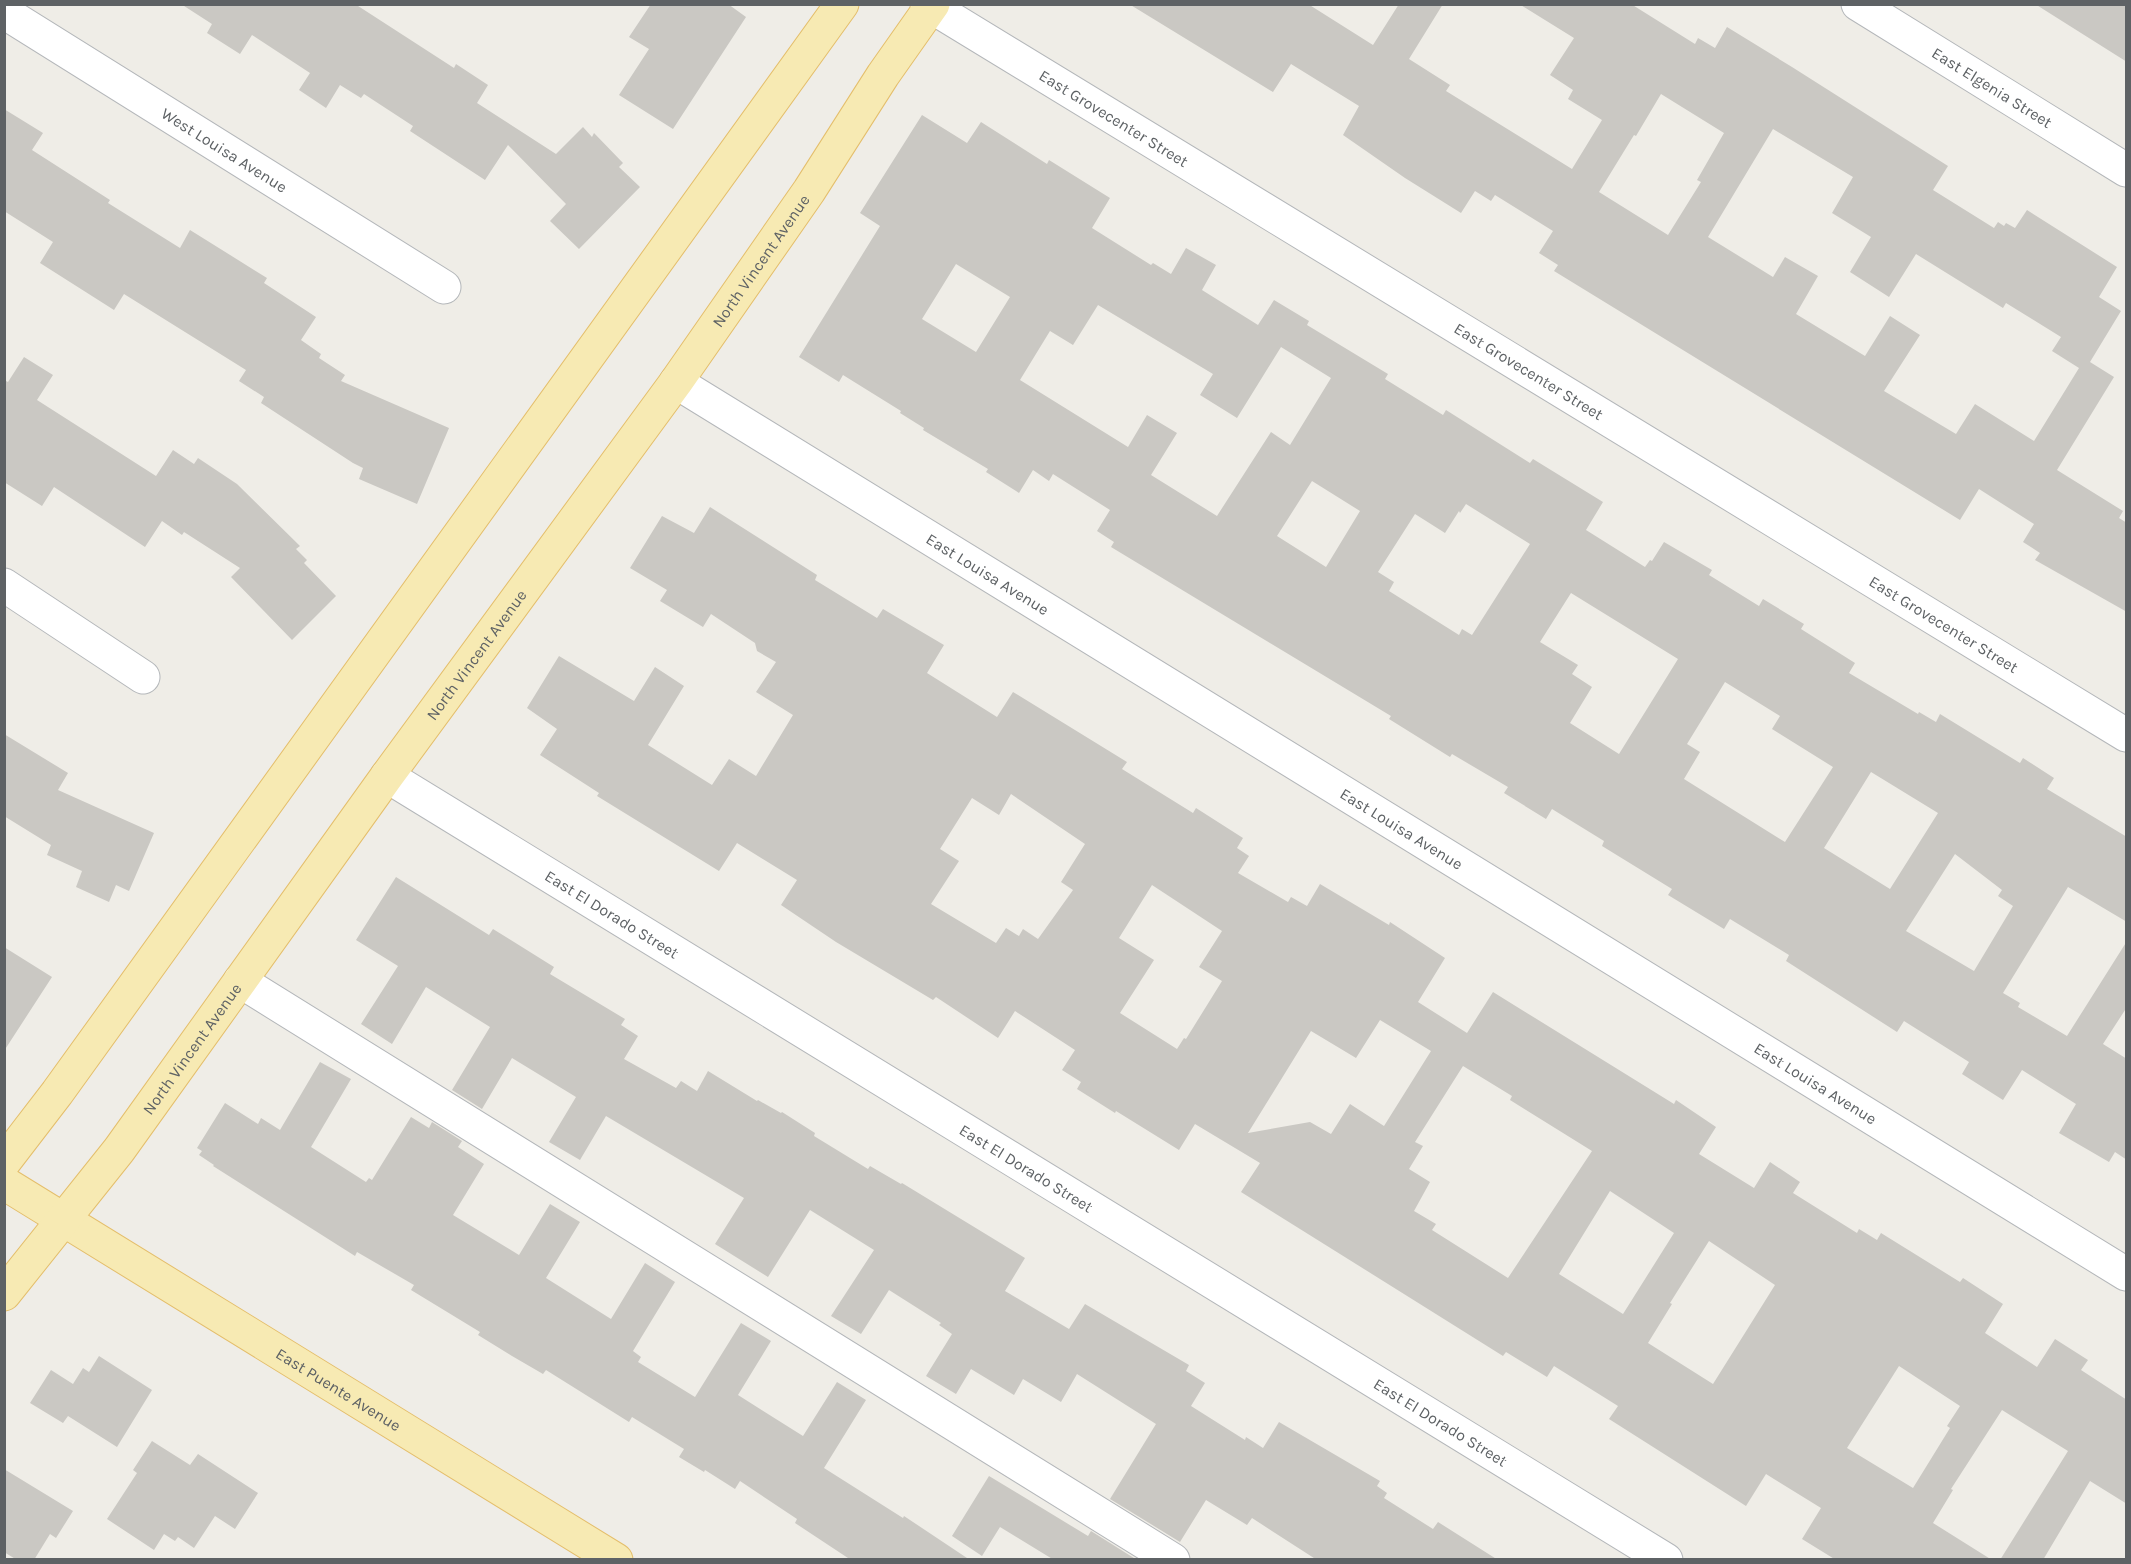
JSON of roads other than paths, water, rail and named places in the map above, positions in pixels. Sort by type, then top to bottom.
[{"type":"main road","points":[[4,1162],[78,1064],[842,4]]},
{"type":"main road","name":"North Vincent Avenue","points":[[4,1294],[119,1150],[387,776],[676,382],[809,191],[930,5]]},
{"type":"main road","name":"East Puente Avenue","points":[[4,1183],[616,1560]]},
{"type":"street","name":"East Elgenia Street","points":[[1858,4],[2127,170]]},
{"type":"street","name":"East Grovecenter Street","points":[[930,5],[2127,735]]},
{"type":"street","name":"West Louisa Avenue","points":[[4,12],[444,287]]},
{"type":"street","name":"East Louisa Avenue","points":[[676,382],[2127,1274]]},
{"type":"street","points":[[4,585],[143,676]]},
{"type":"street","name":"East El Dorado Street","points":[[387,776],[1666,1560]]},
{"type":"street","points":[[240,981],[1173,1560]]}]
